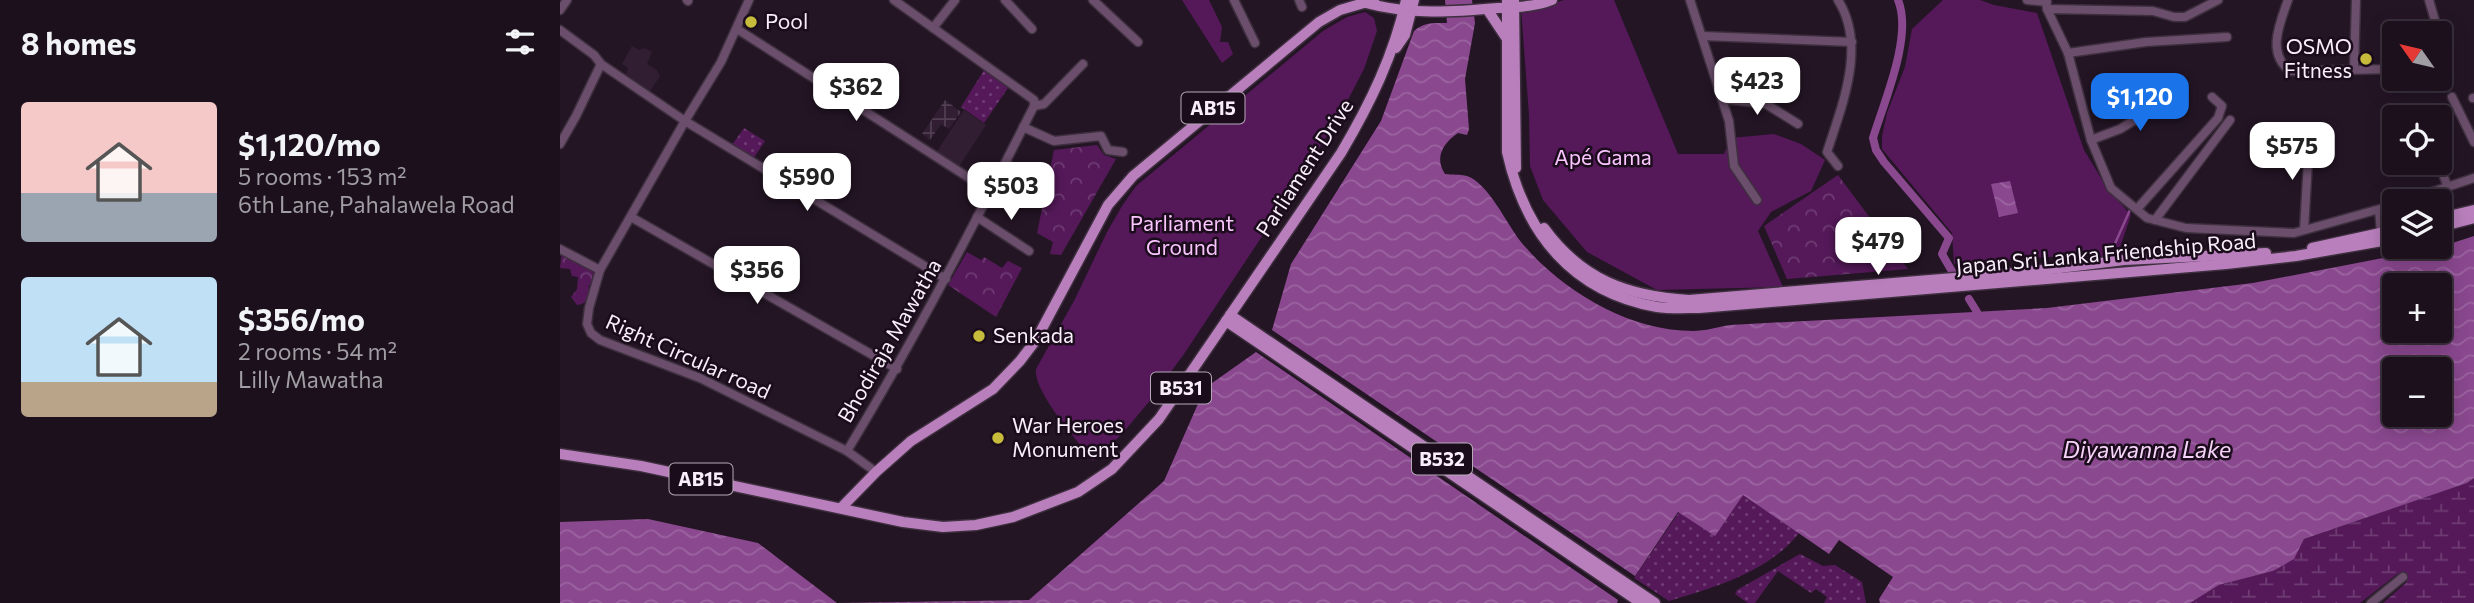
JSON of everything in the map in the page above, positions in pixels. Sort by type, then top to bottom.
[{"type":"main road","points":[[1406,0],[1408,12]]},
{"type":"main road","points":[[1408,12],[1415,0]]},
{"type":"main road","points":[[1408,12],[1484,10],[1510,4],[1552,0]]},
{"type":"main road","name":"AB15","points":[[560,454],[641,466],[841,508],[911,441],[993,389],[1020,361],[1036,340],[1108,205],[1133,176],[1332,13],[1370,1],[1408,12]]},
{"type":"main road","name":"Japan Sri Lanka Friendship Road","points":[[1510,4],[1507,39],[1507,152],[1512,177],[1534,225],[1573,271],[1599,289],[1658,307],[1699,308],[2226,264],[2296,256],[2382,241]]},
{"type":"main road","name":"Japan Sri Lanka Friendship Road","points":[[1510,4],[1514,149],[1516,172],[1526,198],[1555,244],[1594,276],[1641,295],[1689,299],[2027,272],[2124,260],[2296,251],[2381,233]]},
{"type":"main road","points":[[1484,10],[1507,39]]},
{"type":"main road","name":"Parliament Drive","points":[[1390,57],[1405,35],[1408,12]]},
{"type":"main road","name":"Parliament Drive","points":[[841,508],[904,522],[943,527],[976,525],[1013,517],[1078,492],[1112,469],[1160,419],[1341,153],[1365,113],[1408,12]]},
{"type":"main road","name":"B531","points":[[1405,35],[1414,20],[1429,13]]},
{"type":"main road","points":[[2452,215],[2474,210]]},
{"type":"main road","points":[[2452,224],[2474,218]]},
{"type":"main road","name":"B532","points":[[1228,318],[1641,603]]},
{"type":"main road","name":"B532","points":[[1228,318],[1655,603]]},
{"type":"street","points":[[560,10],[567,0]]},
{"type":"street","name":"Right Circular road","points":[[749,0],[721,62],[600,270],[587,324],[600,340],[700,378],[847,451],[876,472]]},
{"type":"street","points":[[894,0],[1034,100],[1034,106],[1044,104],[1083,64]]},
{"type":"street","points":[[933,28],[955,0]]},
{"type":"street","points":[[1005,0],[1032,29]]},
{"type":"street","points":[[1093,0],[1138,42]]},
{"type":"street","points":[[1234,0],[1255,43]]},
{"type":"street","points":[[1690,0],[1729,121],[1734,166],[1757,200]]},
{"type":"street","points":[[1838,0],[1852,42],[1846,90],[1828,152],[1838,166]]},
{"type":"street","points":[[2027,0],[2047,4],[2153,11],[2174,17],[2186,17],[2218,0]]},
{"type":"street","points":[[2288,0],[2280,23],[2276,52],[2282,65],[2290,71],[2382,69]]},
{"type":"street","points":[[2354,69],[2356,0]]},
{"type":"street","points":[[2429,0],[2435,21]]},
{"type":"street","points":[[2047,4],[2068,53],[2091,140],[2111,188],[2147,218],[2186,228],[2294,233],[2382,210]]},
{"type":"street","points":[[737,29],[991,192]]},
{"type":"street","points":[[560,30],[594,55],[601,64],[685,121],[946,279]]},
{"type":"street","points":[[1702,36],[1852,42]]},
{"type":"street","points":[[2068,53],[2146,42],[2227,37]]},
{"type":"street","points":[[560,145],[601,64]]},
{"type":"street","points":[[2091,140],[2120,129],[2174,96]]},
{"type":"street","points":[[2137,209],[2218,118],[2222,106],[2211,97]]},
{"type":"street","points":[[2452,97],[2474,142]]},
{"type":"street","points":[[1722,99],[1766,104],[1798,124]]},
{"type":"street","name":"Bhodiraja Mawatha","points":[[847,451],[897,369],[946,279],[1034,106]]},
{"type":"street","points":[[2155,220],[2230,120]]},
{"type":"street","points":[[1023,127],[1054,141],[1101,136],[1108,150],[1123,152]]},
{"type":"street","points":[[2264,148],[2282,156],[2304,158],[2308,161],[2304,230]]},
{"type":"street","points":[[1006,163],[1033,183]]},
{"type":"street","points":[[2443,175],[2448,188]]},
{"type":"street","points":[[2445,189],[2474,178]]},
{"type":"street","points":[[2379,211],[2381,233]]},
{"type":"street","points":[[977,217],[1029,251]]},
{"type":"street","points":[[631,218],[897,369]]},
{"type":"street","points":[[560,249],[600,270]]},
{"type":"street","points":[[2371,603],[2403,577]]},
{"type":"shaded area","points":[[632,46],[652,52],[647,64],[657,70],[660,76],[650,91],[626,74],[628,68],[622,64]]},
{"type":"shaded area","points":[[945,100],[961,112],[949,129],[941,124],[930,140],[922,134]]},
{"type":"shaded area","points":[[964,110],[986,125],[958,168],[934,156]]},
{"type":"green space","points":[[1182,0],[1209,0],[1222,27],[1220,42],[1228,42],[1233,54],[1222,63]]},
{"type":"green space","name":"Apé Gama","points":[[1564,0],[1614,0],[1678,154],[1724,154],[1731,138],[1774,134],[1801,144],[1825,160],[1811,191],[1771,212],[1758,231],[1783,287],[1657,290],[1587,252],[1543,200],[1530,166],[1521,8],[1545,6]]},
{"type":"green space","points":[[1943,0],[1980,0],[2037,13],[2084,150],[2107,188],[2131,215],[2117,256],[2044,257],[1954,264],[1952,233],[1882,149],[1887,113],[1905,67],[1912,29]]},
{"type":"green space","name":"Parliament Ground","points":[[1365,12],[1374,18],[1377,31],[1364,69],[1341,113],[1184,354],[1121,435],[1093,461],[1049,403],[1037,379],[1036,369],[1122,206],[1136,186],[1323,31],[1347,17]]},
{"type":"green space","points":[[986,67],[1010,85],[984,123],[961,107]]},
{"type":"green space","points":[[744,128],[765,141],[753,159],[732,145]]},
{"type":"green space","points":[[1097,145],[1104,155],[1116,159],[1061,255],[1050,254],[1053,242],[1037,233],[1054,150]]},
{"type":"green space","points":[[1838,175],[1908,269],[1787,279],[1764,226]]},
{"type":"green space","points":[[967,252],[981,260],[984,257],[1002,268],[1008,261],[1022,268],[996,317],[948,285]]},
{"type":"green space","points":[[562,253],[593,271],[594,280],[588,287],[592,289],[589,298],[583,303],[577,305],[571,297],[577,289],[578,277],[572,276],[570,269],[560,268]]},
{"type":"green space","points":[[2474,478],[2474,603],[2383,603],[2407,582],[2407,577],[2402,573],[2360,603],[2190,603],[2219,585],[2273,571],[2304,539],[2467,483]]},
{"type":"green space","points":[[1743,495],[1799,533],[1787,547],[1739,577],[1669,601],[1634,578],[1679,512]]},
{"type":"green space","points":[[1800,554],[1823,566],[1835,565],[1862,582],[1866,603],[1824,603],[1827,597],[1816,589],[1811,593],[1778,571],[1755,603],[1748,603],[1735,594],[1737,590]]},
{"type":"water","name":"Diyawanna Lake","points":[[1445,0],[1472,0],[1475,23],[1465,79],[1469,129],[1467,135],[1458,133],[1444,146],[1440,162],[1445,174],[1467,176],[1483,187],[1521,242],[1556,276],[1598,304],[1644,324],[1698,331],[1730,325],[2047,308],[2253,283],[2382,258],[2452,259],[2452,243],[2474,236],[2474,478],[2467,483],[2304,539],[2294,559],[2273,571],[2219,585],[2190,603],[1880,603],[1879,599],[1893,577],[1839,540],[1829,554],[1743,495],[1715,536],[1678,512],[1635,576],[1272,330],[1291,264],[1381,121],[1414,31],[1433,23],[1447,23]]},
{"type":"water","points":[[2010,181],[2018,213],[1999,217],[1991,184]]},
{"type":"water","points":[[1256,352],[1618,600],[1617,603],[837,603],[1029,600],[1164,481],[1205,388]]},
{"type":"water","points":[[648,519],[758,543],[837,603],[560,603],[560,522]]},
{"type":"waterway","points":[[1898,0],[1902,15],[1900,50],[1873,138],[1876,150],[1884,162],[1949,238],[1942,254],[1953,273]]},
{"type":"waterway","points":[[2113,248],[2130,210]]},
{"type":"waterway","points":[[1969,299],[1977,312]]},
{"type":"place","name":"Pool","points":[[751,22]]},
{"type":"place","name":"OSMO Fitness","points":[[2366,59]]},
{"type":"place","name":"Senkada","points":[[979,336]]},
{"type":"place","name":"War Heroes Monument","points":[[998,438]]}]
